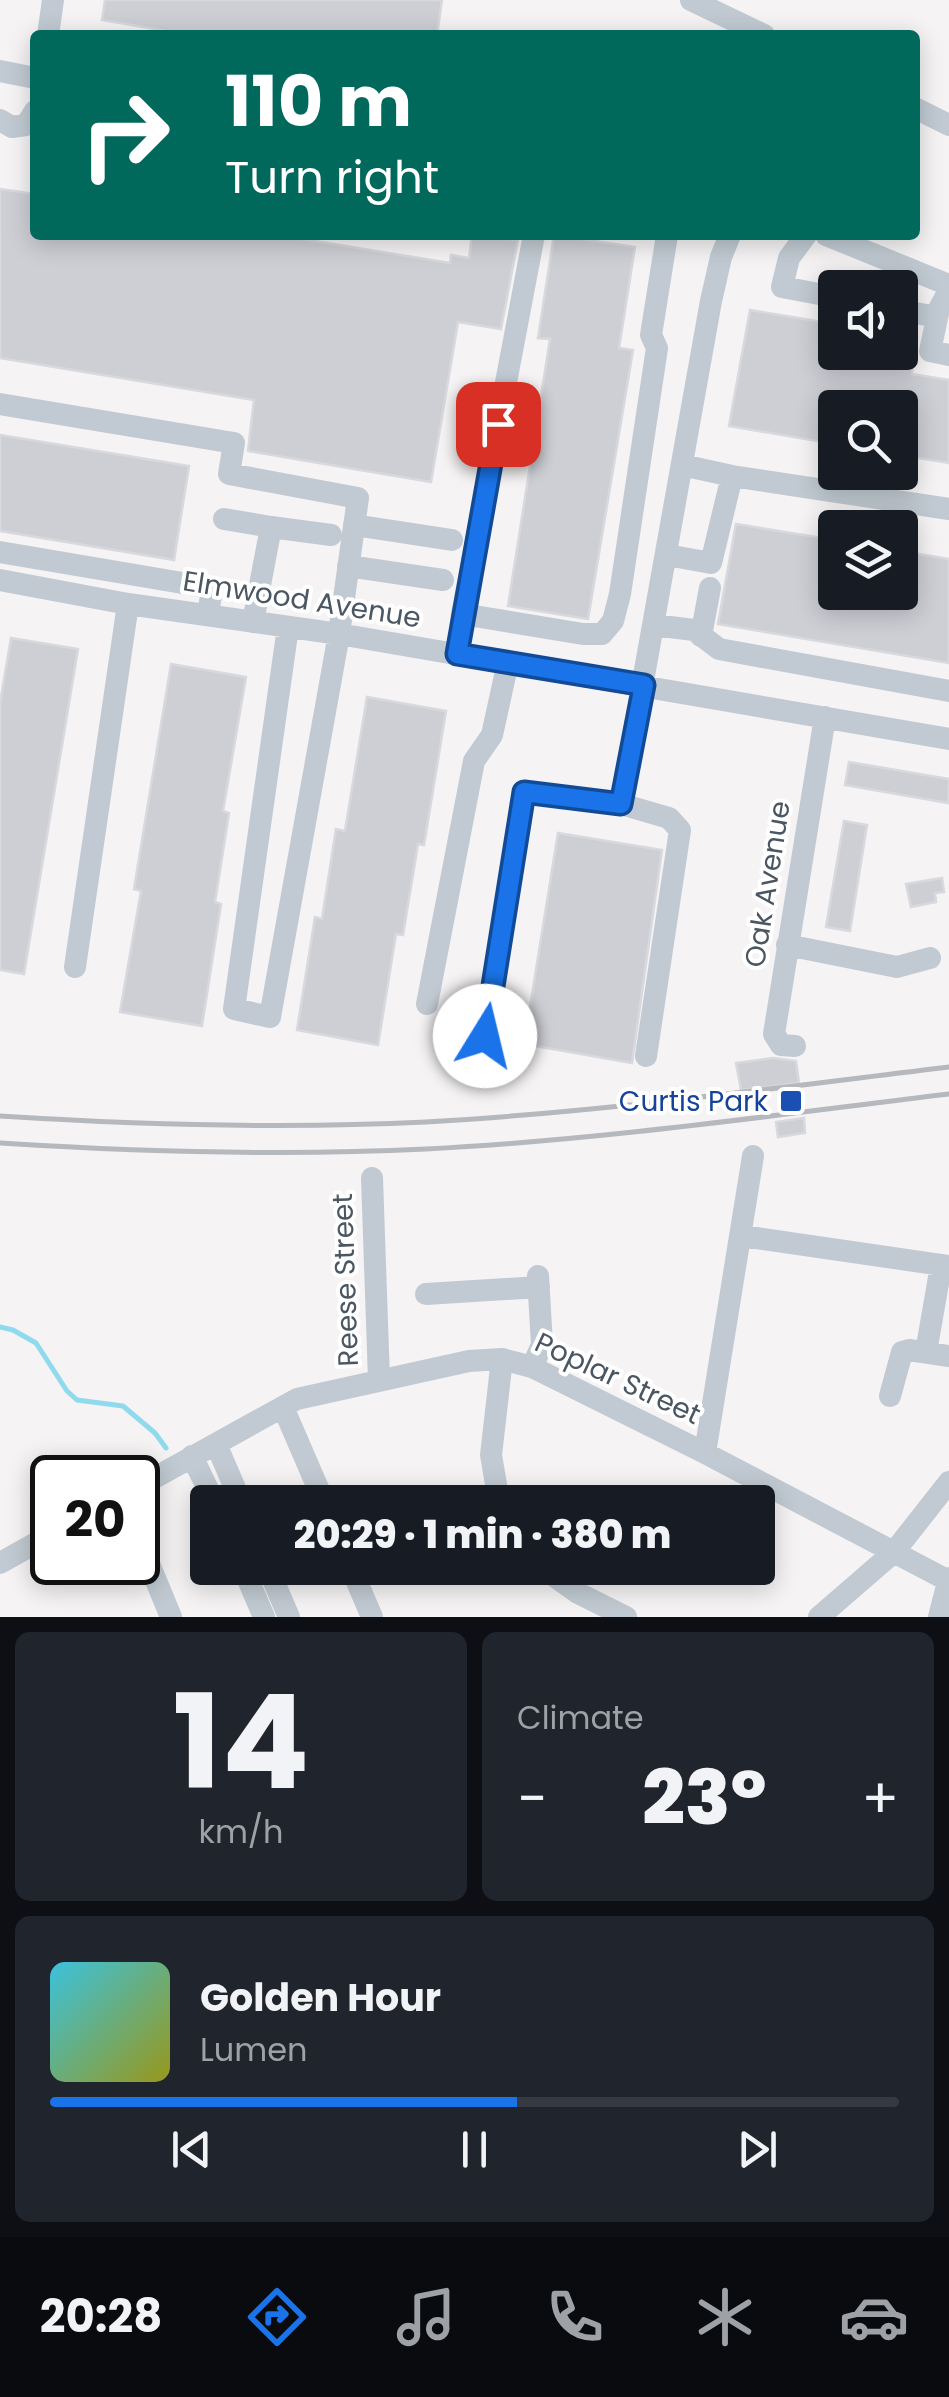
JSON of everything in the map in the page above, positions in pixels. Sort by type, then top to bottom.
[{"type":"street","points":[[49,30],[54,0]]},
{"type":"street","points":[[692,0],[754,30]]},
{"type":"street","points":[[0,71],[30,77]]},
{"type":"street","points":[[920,110],[949,124]]},
{"type":"street","points":[[0,120],[12,127],[26,125],[30,119]]},
{"type":"street","points":[[457,654],[533,240]]},
{"type":"street","points":[[462,614],[583,634],[602,634],[613,620],[657,348],[652,335],[666,240]]},
{"type":"street","points":[[621,804],[711,301],[728,240]]},
{"type":"street","points":[[802,240],[789,258],[782,287],[818,294]]},
{"type":"street","points":[[838,240],[949,287],[937,317],[930,352],[949,354]]},
{"type":"street","points":[[918,313],[937,317]]},
{"type":"street","points":[[0,404],[234,443],[229,474],[358,498],[339,634],[270,1017],[234,1009],[288,626]]},
{"type":"street","points":[[682,465],[949,509]]},
{"type":"street","points":[[667,555],[711,563],[732,476]]},
{"type":"street","points":[[224,519],[331,536]]},
{"type":"street","points":[[354,525],[452,540]]},
{"type":"street","points":[[253,622],[271,527]]},
{"type":"street","points":[[0,552],[212,588],[208,616]]},
{"type":"street","points":[[39,588],[44,559]]},
{"type":"street","points":[[348,566],[443,580]]},
{"type":"street","name":"Elmwood Avenue","points":[[0,580],[128,604],[508,662],[949,739]]},
{"type":"street","points":[[701,636],[710,588]]},
{"type":"street","points":[[74,967],[128,604]]},
{"type":"street","points":[[654,626],[694,630],[719,649],[949,691]]},
{"type":"street","points":[[427,1004],[474,761],[492,735],[508,662]]},
{"type":"street","name":"Oak Avenue","points":[[794,1046],[781,1044],[774,1034],[825,717]]},
{"type":"street","points":[[485,1036],[524,792],[621,804],[669,818],[680,830],[646,1056]]},
{"type":"street","points":[[788,945],[897,967],[930,958]]},
{"type":"street","points":[[705,1453],[753,1156]]},
{"type":"street","name":"Reese Street","points":[[372,1178],[379,1380]]},
{"type":"street","points":[[742,1236],[945,1266],[937,1354],[902,1352],[890,1396]]},
{"type":"street","points":[[426,1294],[538,1282],[542,1345],[532,1367]]},
{"type":"street","name":"Poplar Street","points":[[160,1474],[296,1400],[469,1360],[502,1360],[532,1367],[948,1579]]},
{"type":"street","points":[[496,1485],[491,1456],[502,1360]]},
{"type":"street","points":[[283,1407],[317,1485]]},
{"type":"street","points":[[216,1444],[234,1485]]},
{"type":"street","points":[[192,1456],[206,1485]]},
{"type":"street","points":[[819,1617],[894,1552],[949,1482]]},
{"type":"street","points":[[0,1563],[30,1546]]},
{"type":"street","points":[[939,1617],[948,1579]]},
{"type":"street","points":[[158,1585],[171,1617]]},
{"type":"street","points":[[250,1585],[264,1617]]},
{"type":"street","points":[[275,1585],[289,1617]]},
{"type":"street","points":[[358,1585],[372,1617]]},
{"type":"street","points":[[567,1585],[626,1617]]},
{"type":"building","points":[[105,0],[442,0],[438,30],[161,30],[102,20]]},
{"type":"building","points":[[0,189],[30,193],[30,240],[309,240],[450,263],[451,255],[469,258],[471,240],[518,240],[501,329],[458,322],[431,482],[248,451],[254,400],[0,358]]},
{"type":"building","points":[[553,240],[635,247],[619,348],[633,350],[588,619],[508,606],[550,339],[538,338]]},
{"type":"building","points":[[750,310],[818,321],[818,370],[913,370],[912,374],[949,380],[949,463],[918,458],[918,390],[818,390],[818,441],[729,426]]},
{"type":"building","points":[[0,435],[189,466],[174,560],[0,531]]},
{"type":"building","points":[[736,524],[818,537],[818,610],[918,610],[918,554],[949,559],[949,663],[718,624]]},
{"type":"building","points":[[11,638],[78,649],[24,974],[0,970],[0,703]]},
{"type":"building","points":[[171,664],[246,677],[223,811],[229,813],[215,902],[221,904],[202,1026],[120,1012],[141,891],[134,889]]},
{"type":"building","points":[[367,697],[446,711],[424,845],[418,844],[403,935],[396,934],[378,1045],[297,1030],[315,917],[322,919],[336,829],[345,831]]},
{"type":"building","points":[[849,762],[949,779],[948,803],[845,785]]},
{"type":"building","points":[[844,821],[867,825],[850,931],[826,927]]},
{"type":"building","points":[[558,833],[662,850],[632,1063],[524,1044]]},
{"type":"building","points":[[942,878],[944,892],[935,893],[936,902],[911,907],[906,884]]},
{"type":"building","points":[[773,1058],[796,1061],[799,1083],[741,1090],[736,1063]]},
{"type":"building","points":[[804,1118],[805,1133],[778,1137],[776,1122]]},
{"type":"waterway","points":[[0,1327],[36,1343],[77,1400],[123,1406],[155,1433],[166,1448]]},
{"type":"railway","points":[[0,1116],[213,1125],[426,1122],[623,1106],[949,1067]]},
{"type":"railway","points":[[0,1143],[213,1152],[426,1149],[623,1133],[949,1094]]},
{"type":"place","name":"Curtis Park","points":[[791,1101]]},
{"type":"route","points":[[485,1036],[524,792],[621,804],[644,685],[457,654],[498,424]]}]
